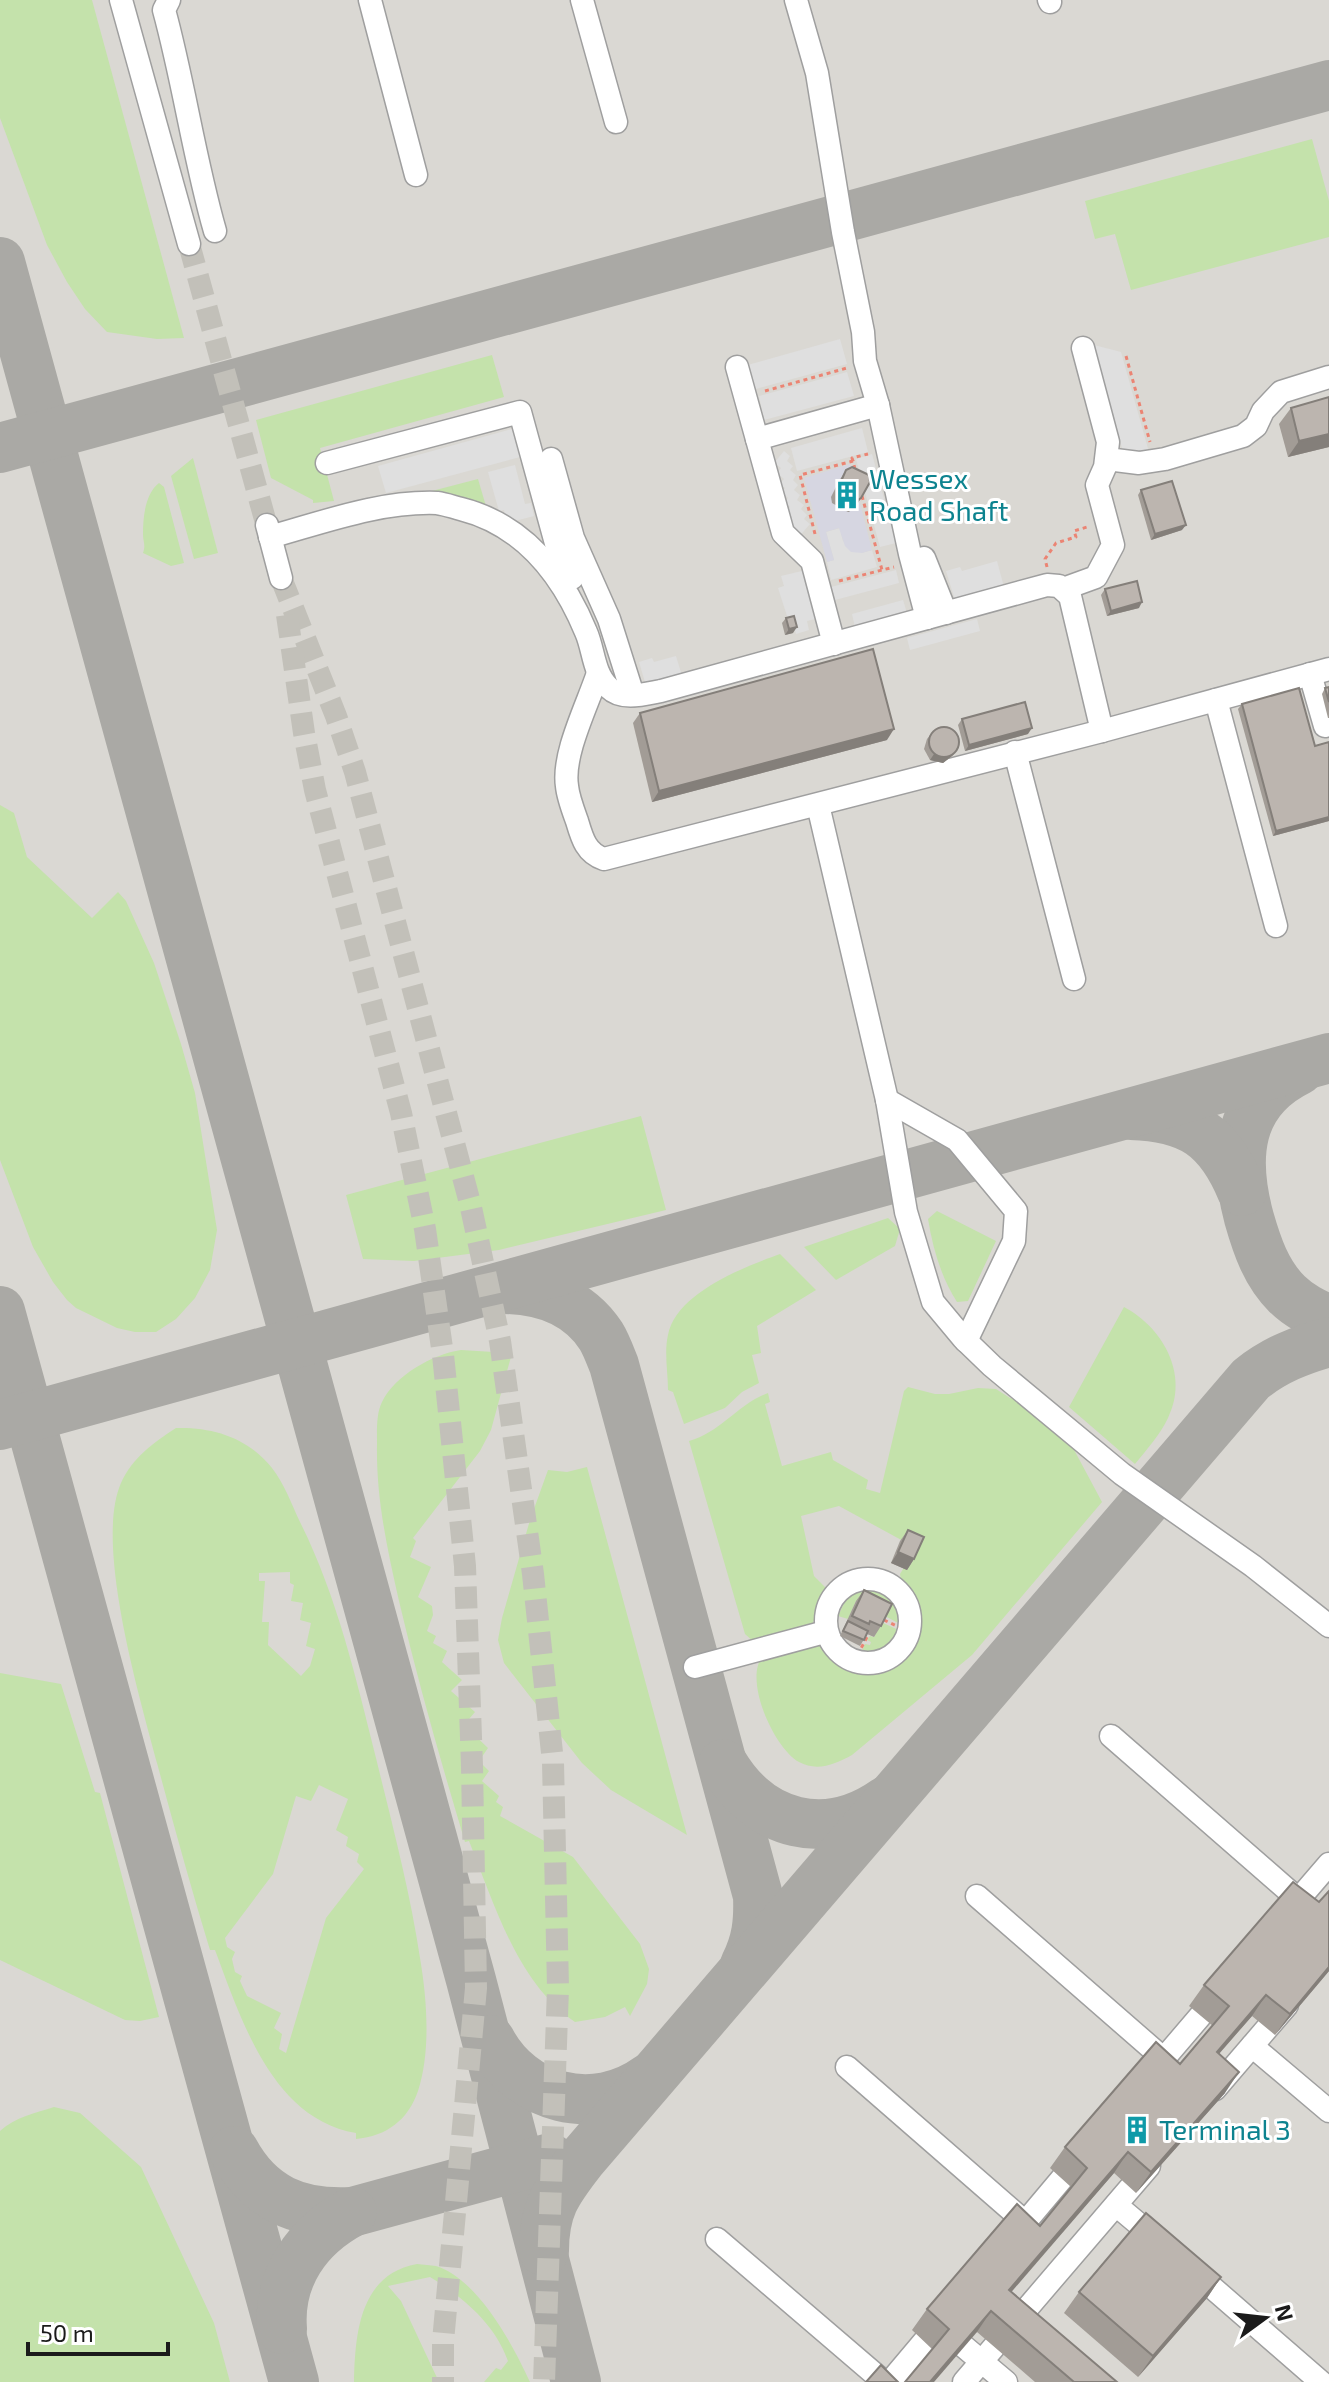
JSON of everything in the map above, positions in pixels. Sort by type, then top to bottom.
[{"type":"street","points":[[121,0],[189,244]]},
{"type":"street","points":[[169,0],[164,10],[180,71],[201,183],[215,231]]},
{"type":"street","points":[[370,0],[416,175]]},
{"type":"street","points":[[582,0],[616,122]]},
{"type":"street","points":[[796,0],[817,73],[863,332],[865,361],[878,405],[912,562],[937,615]]},
{"type":"street","points":[[1056,583],[1096,577],[1113,549],[1097,485],[1107,459],[1105,430],[1083,348]]},
{"type":"street","points":[[737,367],[783,533],[812,561],[834,644]]},
{"type":"street","points":[[875,375],[937,615]]},
{"type":"street","points":[[1107,459],[1139,463],[1165,459],[1243,436],[1256,426],[1263,411],[1281,392],[1329,377]]},
{"type":"street","points":[[757,439],[878,405]]},
{"type":"street","points":[[327,463],[520,412],[560,558],[591,617],[609,677],[615,688],[628,695]]},
{"type":"street","points":[[551,459],[573,538],[609,619],[628,695]]},
{"type":"street","points":[[281,578],[268,530],[394,506],[439,503],[482,514],[519,536],[544,558],[569,595],[587,635],[598,673],[610,690],[628,695],[661,691],[1047,585],[1059,586],[1056,583]]},
{"type":"street","points":[[1056,583],[1070,596],[1102,731]]},
{"type":"street","points":[[598,673],[574,735],[566,772],[582,839],[596,857],[604,859],[1320,672],[1325,726],[1329,725]]},
{"type":"street","points":[[1216,700],[1276,926]]},
{"type":"street","points":[[1015,752],[1074,979]]},
{"type":"street","points":[[818,805],[887,1100],[906,1212],[933,1302],[966,1341],[1122,1474],[1253,1566],[1329,1626]]},
{"type":"street","points":[[887,1100],[957,1140],[1016,1211],[1014,1241],[966,1341]]},
{"type":"street","points":[[871,1577],[889,1584],[902,1595],[908,1608],[909,1632],[903,1646],[882,1662],[866,1664],[854,1662],[836,1650],[825,1632],[824,1623],[837,1594],[852,1581],[871,1577]]},
{"type":"street","points":[[695,1667],[825,1632]]},
{"type":"street","points":[[1111,1736],[1299,1900]]},
{"type":"street","points":[[1270,1934],[1329,1864]]},
{"type":"street","points":[[977,1896],[1164,2059]]},
{"type":"street","points":[[1134,2094],[1231,1979]]},
{"type":"street","points":[[1203,2103],[1300,1990]]},
{"type":"street","points":[[1252,2046],[1329,2111]]},
{"type":"street","points":[[847,2067],[1025,2222]]},
{"type":"street","points":[[998,2254],[1095,2140]]},
{"type":"street","points":[[964,2382],[1164,2148]]},
{"type":"street","points":[[1116,2205],[1316,2376]]},
{"type":"street","points":[[717,2239],[887,2382],[955,2305]]},
{"type":"street","points":[[1002,2294],[1044,2331]]},
{"type":"street","points":[[938,2325],[1006,2382]]},
{"type":"path","points":[[818,545],[800,475],[853,461],[857,475]]},
{"type":"path","points":[[860,489],[882,570]]},
{"type":"path","points":[[1066,528],[1074,531]]},
{"type":"path","points":[[828,585],[912,562]]},
{"type":"path","points":[[1048,570],[1056,583]]},
{"type":"path","points":[[882,1619],[909,1632]]},
{"type":"path","points":[[854,1662],[868,1635]]},
{"type":"shaded area","points":[[0,0],[1329,0],[1329,2382],[0,2382]]},
{"type":"shaded area","points":[[840,339],[847,364],[752,390],[744,366]]},
{"type":"shaded area","points":[[1094,345],[1121,352],[1152,463],[1128,470]]},
{"type":"shaded area","points":[[847,372],[854,396],[764,420],[759,396]]},
{"type":"shaded area","points":[[862,428],[868,452],[797,471],[791,448]]},
{"type":"shaded area","points":[[512,429],[520,457],[386,493],[378,466]]},
{"type":"shaded area","points":[[784,451],[790,456],[787,461],[793,466],[790,470],[796,475],[793,480],[798,485],[794,490],[800,495],[797,500],[804,505],[801,509],[807,515],[804,519],[810,524],[798,538],[790,532],[794,527],[788,522],[792,517],[786,513],[790,507],[784,502],[788,498],[782,492],[785,488],[779,484],[784,479],[777,473],[781,468],[774,463]]},
{"type":"shaded area","points":[[872,454],[896,543],[880,547],[856,459]]},
{"type":"shaded area","points":[[850,464],[872,550],[851,552],[845,546],[839,528],[826,532],[834,560],[827,562],[804,478]]},
{"type":"shaded area","points":[[515,465],[525,504],[531,503],[534,516],[507,523],[504,510],[499,511],[488,472]]},
{"type":"shaded area","points":[[840,528],[843,541],[862,553],[872,550],[877,567],[831,580],[827,562],[834,560],[826,532]]},
{"type":"shaded area","points":[[997,561],[1004,587],[955,600],[946,571],[960,567],[962,571]]},
{"type":"shaded area","points":[[806,570],[820,618],[807,621],[809,630],[796,634],[778,588],[784,586],[781,576]]},
{"type":"shaded area","points":[[896,570],[899,583],[835,600],[831,587]]},
{"type":"shaded area","points":[[903,600],[907,613],[855,627],[852,614]]},
{"type":"shaded area","points":[[977,619],[980,631],[910,650],[907,638]]},
{"type":"shaded area","points":[[676,656],[683,679],[647,689],[639,662],[652,658],[654,662]]},
{"type":"green space","points":[[0,0],[92,0],[184,338],[157,339],[107,332],[85,309],[67,282],[47,245],[0,118]]},
{"type":"green space","points":[[1312,139],[1329,201],[1329,237],[1131,290],[1115,234],[1095,239],[1085,201]]},
{"type":"green space","points":[[492,355],[504,397],[320,448],[334,501],[313,503],[313,500],[271,478],[256,420]]},
{"type":"green space","points":[[193,458],[218,553],[194,559],[171,476]]},
{"type":"green space","points":[[478,479],[488,513],[428,492]]},
{"type":"green space","points":[[159,483],[164,487],[184,563],[171,566],[143,553],[146,506]]},
{"type":"green space","points":[[0,805],[14,813],[27,857],[92,918],[118,892],[126,901],[154,963],[181,1044],[195,1093],[217,1230],[210,1270],[195,1298],[176,1319],[156,1332],[117,1328],[76,1308],[67,1300],[33,1247],[0,1160]]},
{"type":"green space","points":[[641,1116],[666,1210],[499,1250],[414,1261],[363,1259],[346,1195]]},
{"type":"green space","points":[[937,1211],[996,1241],[968,1301],[957,1302],[938,1262],[928,1219]]},
{"type":"green space","points":[[888,1218],[900,1229],[895,1246],[836,1280],[804,1247]]},
{"type":"green space","points":[[780,1254],[816,1290],[757,1326],[761,1353],[752,1355],[759,1383],[742,1392],[725,1408],[684,1424],[673,1392],[668,1390],[667,1342],[674,1320],[697,1294],[731,1274]]},
{"type":"green space","points":[[1124,1307],[1138,1316],[1160,1339],[1174,1369],[1176,1385],[1168,1418],[1135,1464],[1069,1407]]},
{"type":"green space","points":[[461,1350],[512,1353],[491,1430],[480,1451],[413,1538],[416,1541],[410,1557],[431,1567],[418,1597],[432,1606],[433,1615],[427,1631],[436,1636],[433,1643],[447,1651],[442,1662],[462,1680],[451,1691],[475,1712],[464,1725],[488,1748],[479,1761],[489,1771],[482,1781],[499,1796],[496,1802],[503,1807],[500,1816],[573,1857],[640,1944],[649,1969],[647,1984],[630,2016],[625,2007],[605,2017],[575,2022],[537,1986],[523,1964],[498,1915],[469,1841],[465,1842],[414,1662],[383,1523],[377,1464],[378,1417],[380,1407],[395,1383],[427,1361]]},
{"type":"green space","points":[[908,1387],[935,1394],[978,1388],[996,1389],[1010,1398],[1025,1401],[1072,1446],[1102,1502],[972,1655],[852,1755],[826,1766],[806,1765],[789,1754],[780,1743],[764,1713],[757,1682],[757,1668],[762,1657],[810,1644],[822,1647],[848,1663],[863,1666],[879,1664],[899,1654],[910,1641],[915,1620],[900,1574],[916,1548],[839,1506],[801,1516],[814,1576],[827,1589],[822,1606],[812,1624],[755,1643],[745,1634],[689,1441],[710,1432],[747,1404],[768,1393],[770,1402],[765,1404],[782,1466],[831,1452],[833,1460],[868,1480],[866,1489],[880,1493],[904,1391]]},
{"type":"green space","points":[[176,1428],[229,1436],[252,1449],[272,1468],[284,1487],[325,1579],[369,1728],[406,1883],[420,1958],[426,2008],[426,2042],[422,2075],[414,2101],[395,2125],[367,2137],[356,2139],[356,2133],[327,2124],[302,2108],[281,2087],[264,2062],[236,2006],[215,1950],[210,1950],[163,1787],[122,1622],[113,1543],[114,1510],[121,1483],[138,1458]],"holes":[[[290,1572],[290,1583],[294,1585],[291,1601],[303,1603],[300,1620],[311,1623],[306,1646],[315,1649],[310,1666],[301,1676],[268,1645],[269,1622],[262,1622],[265,1581],[259,1581],[259,1573]],[[319,1785],[348,1799],[336,1830],[348,1837],[346,1846],[359,1854],[357,1862],[364,1869],[326,1918],[286,2053],[279,2049],[282,2034],[274,2028],[281,2013],[247,1996],[240,1981],[242,1976],[235,1972],[232,1959],[235,1952],[227,1947],[225,1938],[273,1874],[296,1796],[311,1801]]]},
{"type":"green space","points":[[587,1467],[687,1835],[611,1790],[582,1763],[504,1663],[498,1640],[502,1618],[548,1470],[567,1472]]},
{"type":"green space","points":[[864,1582],[881,1586],[894,1595],[903,1608],[904,1626],[856,1601],[848,1619],[838,1616],[851,1589]]},
{"type":"green space","points":[[881,1622],[903,1632],[900,1639],[880,1657],[859,1658],[865,1644],[870,1645],[871,1642],[867,1640],[870,1636],[874,1637]]},
{"type":"green space","points":[[0,1673],[61,1684],[95,1792],[100,1793],[159,2017],[125,2020],[0,1960]]},
{"type":"green space","points":[[54,2107],[80,2113],[141,2167],[214,2323],[230,2382],[0,2382],[0,2131],[19,2119]]},
{"type":"green space","points":[[417,2264],[436,2266],[466,2284],[504,2332],[530,2382],[484,2382],[496,2368],[501,2370],[508,2361],[502,2348],[476,2313],[430,2277],[388,2286],[401,2301],[439,2382],[354,2382],[359,2326],[372,2293],[383,2280],[398,2270]]},
{"type":"building","points":[[1329,397],[1329,434],[1299,441],[1291,408]]},
{"type":"building","points":[[852,467],[869,475],[870,482],[856,501],[840,493],[839,486],[846,470]]},
{"type":"building","points":[[1172,481],[1186,525],[1155,534],[1141,490]]},
{"type":"building","points":[[1137,581],[1142,602],[1111,611],[1105,589]]},
{"type":"building","points":[[794,616],[797,627],[789,629],[786,618]]},
{"type":"building","points":[[873,649],[894,729],[659,791],[640,713]]},
{"type":"building","points":[[1299,688],[1315,746],[1329,742],[1329,817],[1276,831],[1242,704]]},
{"type":"building","points":[[1025,702],[1032,728],[969,745],[962,719]]},
{"type":"building","points":[[944,727],[950,728],[958,736],[958,748],[950,756],[944,757],[938,756],[930,748],[929,742],[930,736],[938,728]]},
{"type":"building","points":[[908,1530],[924,1537],[914,1559],[898,1552]]},
{"type":"building","points":[[864,1590],[892,1604],[881,1626],[852,1616]]},
{"type":"building","points":[[848,1621],[868,1631],[864,1640],[843,1631]]},
{"type":"building","name":"Terminal 3","points":[[1293,1882],[1319,1902],[1329,1891],[1329,1967],[1290,2014],[1266,1995],[1217,2052],[1239,2072],[1151,2172],[1128,2152],[1009,2290],[1117,2382],[1074,2382],[991,2311],[930,2382],[905,2382],[949,2329],[927,2309],[1017,2204],[1040,2226],[1087,2168],[1065,2147],[1156,2042],[1180,2064],[1229,2006],[1204,1985]]},
{"type":"building","points":[[1146,2213],[1221,2277],[1153,2356],[1079,2292]]},
{"type":"building","points":[[881,2365],[898,2382],[866,2382]]},
{"type":"taxiway","points":[[0,448],[1329,85]]},
{"type":"taxiway","points":[[0,262],[471,1980],[576,2382]]},
{"type":"taxiway","points":[[0,1425],[1329,1058]]},
{"type":"taxiway","points":[[1299,1070],[1278,1083],[1262,1098],[1251,1115],[1244,1133],[1241,1174],[1249,1218],[1268,1268],[1292,1298],[1329,1320]]},
{"type":"taxiway","points":[[1131,1115],[1170,1120],[1200,1133],[1223,1156],[1242,1191]]},
{"type":"taxiway","points":[[502,1289],[531,1291],[570,1306],[601,1336],[614,1365],[758,1896],[756,1931],[745,1965]]},
{"type":"taxiway","points":[[0,1311],[294,2382]]},
{"type":"taxiway","points":[[544,2251],[546,2224],[553,2202],[581,2160],[1251,1379],[1288,1356],[1329,1342]]},
{"type":"taxiway","points":[[723,1764],[738,1785],[756,1802],[796,1822],[840,1822],[886,1801]]},
{"type":"taxiway","points":[[490,2040],[503,2060],[520,2076],[560,2096],[583,2099],[605,2097],[628,2090],[649,2078]]},
{"type":"taxiway","points":[[234,2151],[256,2181],[283,2201],[298,2207],[333,2212],[352,2212],[550,2158]]},
{"type":"taxiway","points":[[282,2329],[285,2292],[299,2260],[322,2233],[352,2212]]},
{"type":"tunnel","points":[[189,244],[266,523]]},
{"type":"tunnel","points":[[281,578],[355,772],[470,1203],[500,1341],[533,1574],[553,1762],[558,1988],[544,2382]]},
{"type":"tunnel","points":[[287,615],[315,790],[401,1113],[425,1229],[443,1355],[465,1566],[476,1988],[443,2341],[443,2382]]},
{"type":"place","name":"Wessex Road Shaft","points":[[847,495]]},
{"type":"place","name":"Terminal 3","points":[[1137,2130]]}]
